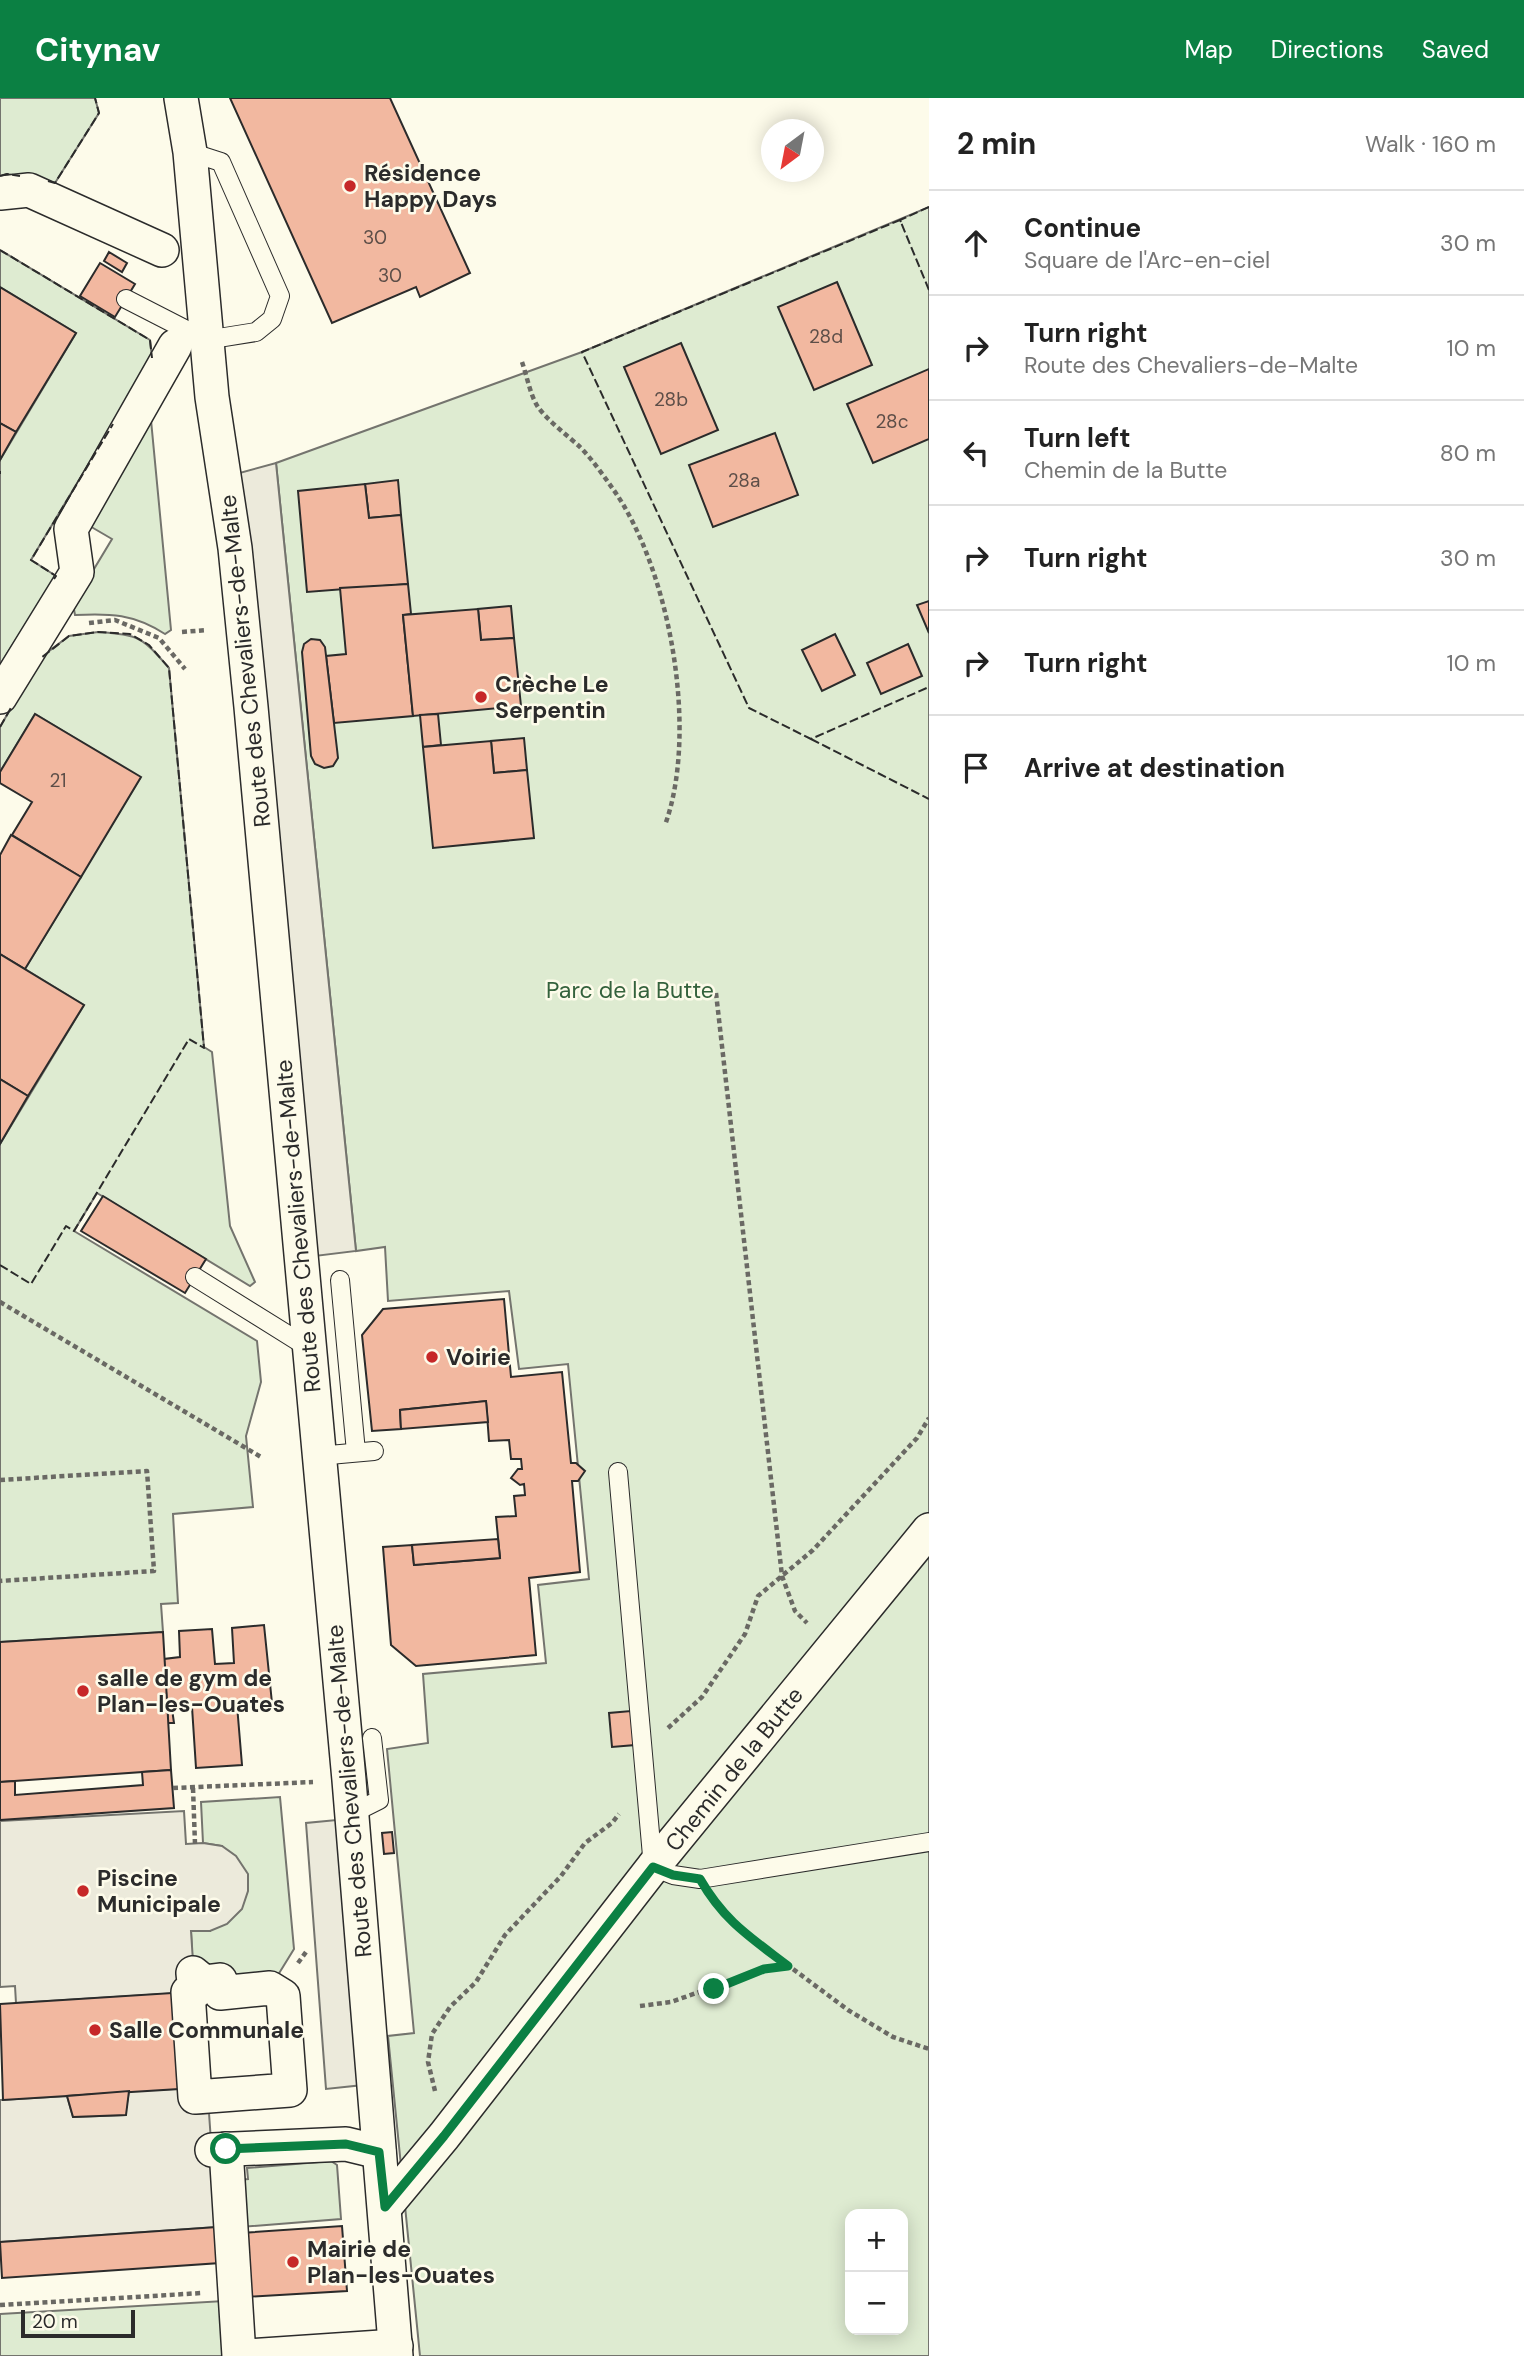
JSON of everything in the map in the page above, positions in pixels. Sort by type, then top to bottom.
[{"type":"street","name":"Route des Chevaliers-de-Malte","points":[[181,98],[190,152],[191,343],[212,397],[232,524],[243,627],[349,1780],[396,2351]]},
{"type":"street","points":[[0,193],[29,190],[162,250]]},
{"type":"street","points":[[0,697],[77,572],[71,529],[191,343]]},
{"type":"street","name":"Chemin de la Butte","points":[[385,2207],[444,2136],[653,1867],[929,1530]]},
{"type":"street","points":[[193,1973],[204,1982],[220,1980],[220,1993],[270,1988],[283,1996],[290,2090],[195,2097],[188,1992],[195,1992],[193,1973]]},
{"type":"street","points":[[379,2152],[346,2144],[219,2149],[234,2291],[253,2356],[396,2351]]},
{"type":"lane","points":[[126,299],[191,343],[256,332],[272,319],[279,296],[220,162],[190,152]]},
{"type":"lane","points":[[195,1277],[274,1324],[309,1349]]},
{"type":"lane","points":[[318,1456],[365,1451],[340,1280]]},
{"type":"lane","points":[[618,1472],[653,1867],[673,1875],[700,1879],[929,1842]]},
{"type":"lane","points":[[351,1814],[379,1800],[372,1738]]},
{"type":"path","points":[[522,362],[538,407],[584,451],[615,491],[646,548],[668,620],[676,678],[680,735],[673,805],[666,825]]},
{"type":"path","points":[[89,623],[115,620],[159,638],[185,669]]},
{"type":"path","points":[[182,632],[209,630]]},
{"type":"path","points":[[716,993],[782,1576],[795,1611],[834,1647]]},
{"type":"path","points":[[0,1302],[261,1457]]},
{"type":"path","points":[[444,2136],[428,2062],[432,2034],[450,2007],[475,1982],[505,1935],[561,1876],[585,1843],[612,1823],[645,1778],[651,1758],[667,1729],[702,1697],[745,1634],[758,1597],[813,1550],[917,1438],[929,1418]]},
{"type":"path","points":[[0,1480],[147,1471],[153,1571],[0,1581]]},
{"type":"path","points":[[173,1788],[349,1780]]},
{"type":"path","points":[[193,1788],[195,1844]]},
{"type":"path","points":[[700,1879],[716,1906],[738,1928],[788,1966],[848,2010],[893,2037],[929,2049]]},
{"type":"path","points":[[640,2006],[671,2002],[764,1969],[788,1966]]},
{"type":"path","points":[[0,2305],[234,2291]]},
{"type":"green space","points":[[0,98],[95,98],[99,113],[55,183],[7,174],[0,176]]},
{"type":"green space","name":"Parc de la Butte","points":[[929,207],[929,2356],[420,2356],[388,2036],[414,2033],[387,1749],[428,1743],[423,1674],[546,1663],[538,1585],[589,1579],[568,1364],[519,1369],[509,1291],[388,1301],[385,1247],[356,1251],[276,463],[582,352]]},
{"type":"green space","points":[[0,250],[150,340],[152,358],[31,560],[56,576],[0,665],[0,460],[76,333],[0,287]]},
{"type":"green space","points":[[151,420],[171,630],[165,634],[143,622],[122,616],[75,615],[73,604],[112,539],[88,525]]},
{"type":"green space","points":[[98,632],[139,639],[169,668],[204,1047],[212,1052],[230,1226],[255,1282],[250,1286],[97,1193],[74,1231],[257,1341],[261,1382],[246,1436],[253,1507],[173,1514],[178,1603],[161,1604],[163,1632],[0,1642],[0,1144],[84,1005],[25,969],[140,778],[35,714],[0,772],[0,727],[40,658],[69,636]]},
{"type":"green space","points":[[280,1797],[294,1949],[270,1988],[193,1973],[191,1931],[210,1931],[222,1846],[203,1843],[201,1802]]},
{"type":"green space","points":[[331,2161],[337,2165],[341,2219],[240,2227],[239,2180],[248,2179],[247,2168]]},
{"type":"green space","points":[[224,2301],[228,2356],[0,2356],[0,2314]]},
{"type":"shaded area","points":[[276,463],[356,1251],[307,1257],[225,477]]},
{"type":"shaded area","points":[[184,1811],[186,1844],[222,1846],[236,1856],[248,1874],[248,1891],[242,1909],[227,1924],[210,1931],[191,1931],[195,1992],[16,2003],[15,1986],[0,1987],[0,1821]]},
{"type":"shaded area","points":[[347,1819],[363,2085],[326,2089],[306,1823]]},
{"type":"shaded area","points":[[195,2088],[196,2114],[209,2113],[217,2227],[0,2242],[0,2100],[67,2096],[73,2117],[125,2115],[129,2091]]},
{"type":"building","name":"Résidence Happy Days","points":[[230,98],[390,98],[470,273],[420,297],[416,287],[332,323]]},
{"type":"building","points":[[109,252],[127,263],[122,272],[104,261]]},
{"type":"building","points":[[100,263],[135,284],[115,317],[80,296]]},
{"type":"building","points":[[837,282],[872,365],[814,390],[778,307]]},
{"type":"building","points":[[0,287],[76,333],[16,432],[0,423]]},
{"type":"building","points":[[681,343],[718,430],[661,454],[624,367]]},
{"type":"building","points":[[929,369],[929,439],[873,463],[847,404]]},
{"type":"building","points":[[0,423],[16,432],[0,460]]},
{"type":"building","points":[[775,433],[798,495],[713,527],[689,465]]},
{"type":"building","points":[[398,480],[401,515],[369,518],[365,484]]},
{"type":"building","points":[[365,484],[369,518],[401,515],[408,584],[307,592],[298,491]]},
{"type":"building","points":[[408,584],[411,614],[403,615],[413,716],[334,723],[326,656],[346,654],[340,588]]},
{"type":"building","points":[[929,601],[929,633],[917,605]]},
{"type":"building","points":[[511,606],[514,638],[481,640],[478,609]]},
{"type":"building","points":[[478,609],[481,640],[514,638],[521,706],[413,716],[403,615]]},
{"type":"building","points":[[835,634],[855,675],[822,691],[802,650]]},
{"type":"building","points":[[311,639],[320,640],[325,647],[338,758],[333,766],[324,768],[315,764],[311,756],[302,652],[304,644]]},
{"type":"building","points":[[908,644],[922,676],[881,694],[867,663]]},
{"type":"building","points":[[35,714],[141,777],[81,877],[12,835],[32,802],[0,783],[0,772]]},
{"type":"building","points":[[438,714],[441,745],[423,747],[420,715]]},
{"type":"building","points":[[524,738],[527,770],[494,773],[491,741]]},
{"type":"building","points":[[491,741],[494,773],[527,770],[534,838],[433,848],[423,747]]},
{"type":"building","points":[[11,835],[81,877],[25,969],[0,954],[0,855]]},
{"type":"building","points":[[0,954],[84,1005],[28,1096],[0,1079]]},
{"type":"building","points":[[0,1079],[28,1096],[0,1144]]},
{"type":"building","points":[[103,1196],[206,1259],[185,1293],[81,1231]]},
{"type":"building","points":[[504,1299],[511,1377],[562,1372],[571,1463],[576,1463],[585,1471],[578,1481],[572,1481],[580,1572],[529,1578],[536,1655],[416,1666],[391,1645],[383,1547],[412,1545],[414,1565],[500,1558],[496,1517],[516,1516],[514,1496],[525,1495],[524,1484],[520,1485],[511,1478],[518,1469],[522,1469],[521,1459],[511,1459],[509,1440],[489,1441],[486,1401],[400,1410],[401,1429],[372,1431],[362,1335],[383,1309]]},
{"type":"building","points":[[486,1401],[488,1422],[401,1429],[400,1410]]},
{"type":"building","points":[[498,1539],[500,1558],[414,1565],[412,1545]]},
{"type":"building","points":[[264,1625],[272,1703],[237,1705],[242,1765],[196,1768],[192,1707],[172,1709],[174,1723],[168,1723],[164,1659],[180,1657],[179,1631],[212,1629],[215,1664],[234,1663],[232,1628]]},
{"type":"building","name":"salle de gym de Plan-les-Ouates","points":[[163,1632],[171,1770],[0,1782],[0,1642]]},
{"type":"building","points":[[631,1711],[635,1745],[612,1747],[609,1713]]},
{"type":"building","points":[[171,1770],[174,1808],[0,1820],[0,1782],[15,1781],[15,1795],[143,1785],[142,1772]]},
{"type":"building","points":[[392,1832],[394,1853],[384,1854],[382,1833]]},
{"type":"building","name":"Salle Communale","points":[[188,1992],[195,2088],[3,2100],[0,2004]]},
{"type":"building","points":[[129,2091],[126,2115],[73,2117],[67,2096]]},
{"type":"building","name":"Mairie de Plan-les-Ouates","points":[[342,2226],[347,2291],[245,2297],[241,2233]]},
{"type":"building","points":[[217,2227],[220,2263],[2,2278],[0,2242]]},
{"type":"fence","points":[[48,181],[55,183],[99,113],[95,98]]},
{"type":"fence","points":[[0,176],[20,176]]},
{"type":"fence","points":[[901,222],[900,220],[929,207]]},
{"type":"fence","points":[[929,290],[900,220],[582,352],[749,708],[811,739],[929,687]]},
{"type":"fence","points":[[0,250],[150,340],[152,358]]},
{"type":"fence","points":[[54,579],[56,576],[31,560],[113,424]]},
{"type":"fence","points":[[0,1265],[31,1284],[66,1226],[74,1231],[189,1039],[204,1048],[169,668],[149,645],[130,634],[98,632],[69,636],[41,658]]},
{"type":"fence","points":[[0,727],[12,706]]},
{"type":"fence","points":[[811,739],[929,799]]},
{"type":"place","name":"Résidence Happy Days","points":[[350,186]]},
{"type":"place","name":"Crèche Le Serpentin","points":[[481,697]]},
{"type":"place","name":"Voirie","points":[[432,1357]]},
{"type":"place","name":"salle de gym de Plan-les-Ouates","points":[[83,1691]]},
{"type":"place","name":"Piscine Municipale","points":[[83,1891]]},
{"type":"place","name":"Salle Communale","points":[[95,2030]]},
{"type":"place","name":"Mairie de Plan-les-Ouates","points":[[293,2262]]},
{"type":"route","points":[[226,2149],[346,2144],[379,2152],[385,2207],[444,2136],[653,1867],[673,1875],[700,1879],[716,1906],[738,1928],[788,1966],[764,1969],[714,1989]]}]
